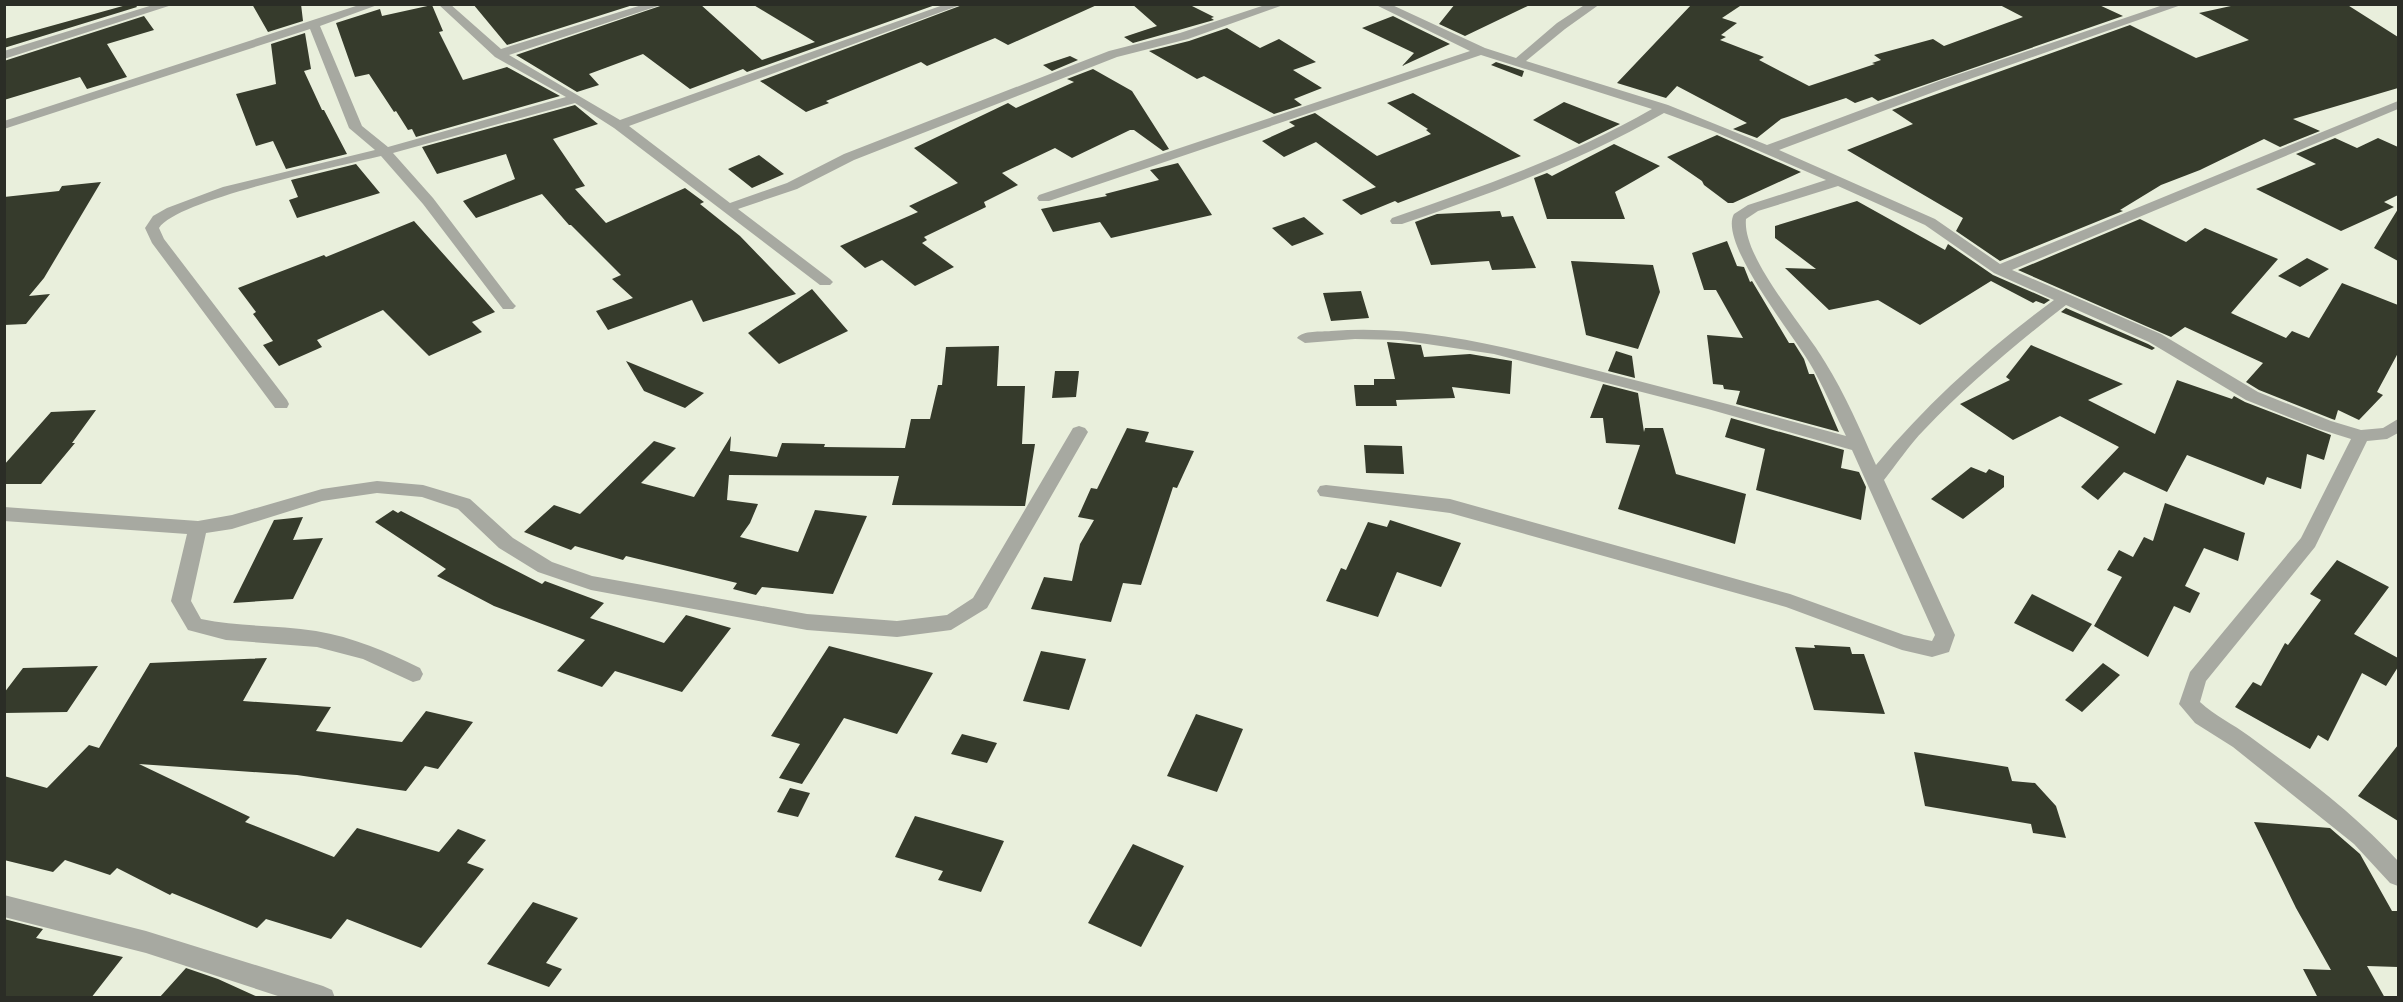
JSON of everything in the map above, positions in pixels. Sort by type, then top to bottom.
[{"type":"street","points":[[4,55],[170,4]]},
{"type":"street","points":[[4,125],[375,4]]},
{"type":"street","points":[[443,4],[499,54],[578,98],[619,125],[825,282]]},
{"type":"street","points":[[499,54],[659,4]]},
{"type":"street","points":[[728,208],[792,186],[849,157],[1113,54],[1184,36],[1281,4]]},
{"type":"street","points":[[1379,4],[1481,51],[1663,108],[1768,149],[1930,222],[1999,270],[2063,300],[2155,338],[2252,396],[2325,425],[2361,436],[2387,433],[2398,425]]},
{"type":"street","points":[[1518,62],[1561,26],[1595,4]]},
{"type":"street","points":[[1768,149],[1943,84],[2179,4]]},
{"type":"street","points":[[619,125],[956,5]]},
{"type":"street","points":[[313,23],[356,128],[384,150],[428,201],[508,306]]},
{"type":"street","points":[[1044,198],[1481,51]]},
{"type":"street","points":[[281,404],[157,240],[152,228],[158,219],[172,211],[228,190],[447,136],[578,98]]},
{"type":"street","points":[[1999,270],[2398,105]]},
{"type":"street","points":[[1397,221],[1500,185],[1572,156],[1622,133],[1663,108]]},
{"type":"street","points":[[1326,491],[1450,507],[1790,601],[1902,642],[1932,649],[1942,646],[1946,635],[1859,446],[1818,363],[1751,263],[1738,227],[1739,217],[1753,208],[1839,181]]},
{"type":"street","points":[[1874,480],[1916,428],[1941,403],[2030,325],[2063,300]]},
{"type":"street","points":[[1305,338],[1355,334],[1400,335],[1494,349],[1709,404],[1859,446]]},
{"type":"street","points":[[4,514],[198,528],[232,522],[322,495],[377,487],[423,491],[464,504],[506,543],[545,567],[591,583],[807,622],[897,629],[951,622],[980,603],[1079,432]]},
{"type":"street","points":[[2361,436],[2308,542],[2197,678],[2189,704],[2202,717],[2240,741],[2362,837],[2398,876]]},
{"type":"street","points":[[198,528],[181,601],[195,625],[226,632],[317,639],[368,652],[413,674]]},
{"type":"street","points":[[4,906],[146,942],[323,998]]},
{"type":"building","points":[[135,4],[137,7],[4,48],[4,39]]},
{"type":"building","points":[[252,4],[301,4],[303,21],[268,32]]},
{"type":"building","points":[[473,4],[636,4],[507,45]]},
{"type":"building","points":[[666,4],[700,4],[762,60],[815,42],[752,4],[938,4],[747,72],[743,69],[690,89],[643,54],[589,74],[599,85],[577,92],[516,55]]},
{"type":"building","points":[[965,4],[1099,4],[1008,45],[995,38],[927,66],[921,62],[826,101],[829,103],[806,112],[760,81]]},
{"type":"building","points":[[1132,4],[1188,4],[1214,17],[1211,18],[1214,20],[1133,43],[1124,37],[1157,26]]},
{"type":"building","points":[[1455,4],[1532,4],[1465,36],[1439,24]]},
{"type":"building","points":[[1692,4],[1743,4],[1722,18],[1737,23],[1721,35],[1726,37],[1720,40],[1764,57],[1759,60],[1809,86],[1881,60],[1874,55],[1933,39],[1944,46],[2023,17],[1998,4],[2097,4],[2123,16],[1878,101],[1872,97],[1855,103],[1846,98],[1781,119],[1757,138],[1733,129],[1747,123],[1677,86],[1666,98],[1617,83]]},
{"type":"building","points":[[2240,4],[2346,4],[2398,37],[2398,88],[2293,119],[2320,131],[2280,147],[2264,139],[2200,170],[2161,185],[2120,210],[2123,211],[2000,261],[1956,231],[1963,218],[1847,150],[1913,124],[1892,110],[2130,25],[2196,58],[2249,40],[2199,13]]},
{"type":"building","points":[[432,5],[443,31],[439,32],[463,80],[507,67],[560,96],[416,137],[412,129],[408,130],[396,111],[394,112],[369,74],[355,77],[336,23],[380,9],[382,16]]},
{"type":"building","points":[[144,16],[154,30],[107,44],[127,77],[87,89],[80,77],[4,100],[4,61]]},
{"type":"building","points":[[1393,16],[1450,44],[1402,66],[1414,53],[1362,28]]},
{"type":"building","points":[[1227,28],[1260,48],[1279,39],[1316,62],[1293,70],[1322,88],[1294,99],[1302,105],[1274,114],[1204,76],[1197,79],[1149,51]]},
{"type":"building","points":[[305,33],[311,69],[304,71],[322,110],[347,154],[286,169],[273,141],[256,146],[236,94],[276,84],[271,44]]},
{"type":"building","points":[[1070,56],[1078,60],[1052,71],[1043,65]]},
{"type":"building","points":[[1496,62],[1524,71],[1522,77],[1491,65]]},
{"type":"building","points":[[1093,69],[1132,91],[1169,149],[1163,151],[1134,130],[1130,130],[1072,158],[1055,148],[1002,173],[1018,185],[984,202],[986,207],[924,237],[927,240],[922,243],[954,267],[915,286],[882,260],[865,268],[840,246],[918,212],[909,206],[958,183],[914,148],[1008,103],[1016,108],[1074,82],[1067,79]]},
{"type":"building","points":[[1413,93],[1521,156],[1361,215],[1342,200],[1376,187],[1316,142],[1284,157],[1262,141],[1295,126],[1289,122],[1315,113],[1377,156],[1431,134],[1426,130],[1428,129],[1387,103]]},
{"type":"building","points":[[1564,102],[1620,124],[1579,144],[1533,120]]},
{"type":"building","points":[[575,105],[598,124],[553,139],[585,186],[575,189],[606,223],[685,188],[704,202],[700,204],[740,236],[796,294],[703,322],[692,300],[608,330],[596,311],[633,298],[612,279],[621,275],[569,225],[542,194],[476,218],[463,201],[515,179],[506,154],[437,174],[422,147]]},
{"type":"building","points":[[1717,135],[1801,172],[1733,203],[1728,203],[1702,181],[1667,157]]},
{"type":"building","points":[[2335,138],[2357,148],[2378,138],[2398,147],[2398,195],[2384,202],[2394,207],[2341,231],[2256,189],[2316,164],[2296,154]]},
{"type":"building","points":[[1614,144],[1660,166],[1615,192],[1625,219],[1547,219],[1534,178],[1547,173],[1552,176]]},
{"type":"building","points":[[759,155],[784,174],[752,188],[728,169]]},
{"type":"building","points":[[1178,163],[1212,215],[1111,238],[1100,222],[1053,232],[1041,209],[1107,196],[1105,194],[1159,180],[1150,170]]},
{"type":"building","points":[[356,164],[380,193],[297,218],[289,200],[298,197],[291,180]]},
{"type":"building","points":[[101,182],[44,278],[29,296],[50,294],[26,324],[4,325],[4,197],[59,191],[62,186]]},
{"type":"building","points":[[1857,201],[1945,250],[1948,244],[1993,275],[2050,300],[2044,304],[2036,301],[2033,303],[1991,281],[1920,325],[1878,300],[1829,310],[1785,268],[1816,269],[1775,238],[1775,226]]},
{"type":"building","points":[[2398,209],[2398,261],[2374,248]]},
{"type":"building","points":[[1500,211],[1502,217],[1513,216],[1536,268],[1492,270],[1489,261],[1431,265],[1415,222],[1437,214]]},
{"type":"building","points":[[1304,217],[1324,234],[1292,246],[1272,228]]},
{"type":"building","points":[[2140,219],[2186,242],[2205,228],[2278,259],[2231,313],[2286,338],[2292,331],[2309,338],[2342,283],[2398,305],[2398,353],[2377,392],[2383,395],[2359,420],[2338,410],[2335,420],[2332,419],[2259,390],[2246,382],[2263,363],[2185,327],[2171,337],[2018,270]]},
{"type":"building","points":[[414,221],[495,312],[472,322],[482,332],[429,356],[383,310],[317,340],[322,347],[279,366],[263,345],[273,341],[253,314],[256,312],[238,288],[324,255],[326,257]]},
{"type":"building","points":[[1727,241],[1737,266],[1744,267],[1750,282],[1752,281],[1789,343],[1794,343],[1804,359],[1809,374],[1814,374],[1839,432],[1736,404],[1740,391],[1724,389],[1723,385],[1713,384],[1707,335],[1743,338],[1716,290],[1704,290],[1692,253]]},
{"type":"building","points":[[2307,258],[2329,269],[2300,287],[2278,276]]},
{"type":"building","points":[[1571,261],[1653,265],[1660,292],[1638,349],[1586,335]]},
{"type":"building","points":[[812,289],[848,331],[779,364],[748,333]]},
{"type":"building","points":[[1361,291],[1369,318],[1331,321],[1323,293]]},
{"type":"building","points":[[2066,308],[2155,348],[2152,350],[2061,312]]},
{"type":"building","points":[[1387,342],[1421,345],[1424,357],[1470,354],[1512,361],[1510,394],[1452,387],[1455,398],[1396,400],[1397,406],[1356,406],[1354,385],[1374,385],[1374,379],[1395,379]]},
{"type":"building","points":[[2031,345],[2123,384],[2088,400],[2155,434],[2177,380],[2232,399],[2234,396],[2331,435],[2324,460],[2307,454],[2301,489],[2267,477],[2264,485],[2187,455],[2167,492],[2124,472],[2098,500],[2081,487],[2119,447],[2060,416],[2013,440],[1960,404],[2010,380],[2006,377]]},
{"type":"building","points":[[999,346],[997,386],[1025,386],[1022,444],[1035,444],[1025,506],[892,505],[899,476],[729,475],[727,500],[758,504],[750,523],[740,537],[798,552],[815,510],[867,516],[833,594],[762,587],[756,595],[733,589],[737,583],[626,556],[623,560],[575,546],[571,550],[524,532],[554,505],[580,514],[654,441],[676,448],[641,483],[694,497],[731,436],[730,451],[777,457],[782,443],[825,444],[824,447],[905,448],[911,419],[930,419],[938,385],[942,385],[946,347]]},
{"type":"building","points":[[1616,351],[1632,356],[1635,378],[1608,371]]},
{"type":"building","points":[[626,361],[704,393],[685,408],[644,391]]},
{"type":"building","points":[[1055,371],[1079,371],[1076,397],[1052,398]]},
{"type":"building","points":[[1603,384],[1638,393],[1644,432],[1645,428],[1663,428],[1676,474],[1746,494],[1735,544],[1618,509],[1640,445],[1606,443],[1603,418],[1590,418]]},
{"type":"building","points":[[96,410],[72,443],[75,443],[41,484],[4,484],[4,465],[51,412]]},
{"type":"building","points":[[1731,418],[1844,450],[1841,468],[1859,472],[1866,487],[1861,520],[1756,490],[1765,449],[1725,437]]},
{"type":"building","points":[[1127,428],[1149,432],[1145,442],[1194,451],[1177,488],[1173,487],[1141,585],[1123,583],[1111,622],[1031,609],[1044,577],[1072,581],[1080,544],[1094,520],[1078,517],[1091,488],[1097,489]]},
{"type":"building","points":[[1364,445],[1402,446],[1404,474],[1366,473]]},
{"type":"building","points":[[1971,467],[1986,473],[1989,469],[2004,476],[2004,487],[1963,519],[1931,499]]},
{"type":"building","points":[[2165,503],[2245,533],[2238,561],[2204,548],[2185,586],[2200,593],[2190,613],[2174,606],[2148,657],[2094,626],[2122,577],[2107,570],[2119,550],[2133,557],[2144,537],[2153,541]]},
{"type":"building","points":[[393,510],[398,513],[401,511],[542,584],[545,581],[604,603],[590,618],[664,643],[686,615],[731,628],[682,692],[615,671],[602,687],[557,671],[585,640],[494,606],[437,576],[446,569],[375,522]]},
{"type":"building","points":[[303,517],[293,540],[323,538],[293,599],[233,603],[274,520]]},
{"type":"building","points":[[1390,520],[1461,543],[1441,587],[1397,572],[1378,617],[1326,601],[1341,568],[1346,570],[1368,522],[1387,527]]},
{"type":"building","points":[[2337,560],[2389,587],[2354,634],[2398,658],[2398,667],[2386,686],[2362,673],[2328,741],[2318,735],[2310,749],[2235,707],[2253,682],[2261,686],[2285,643],[2288,645],[2321,600],[2310,594]]},
{"type":"building","points":[[2032,594],[2092,624],[2073,652],[2014,623]]},
{"type":"building","points":[[1814,645],[1850,647],[1852,654],[1864,654],[1885,714],[1814,710],[1795,647],[1815,648]]},
{"type":"building","points":[[829,646],[933,673],[897,734],[844,718],[802,784],[779,778],[800,744],[771,736]]},
{"type":"building","points":[[1041,651],[1086,659],[1069,710],[1023,701]]},
{"type":"building","points":[[267,658],[243,701],[331,707],[316,731],[402,742],[426,711],[473,722],[438,769],[425,766],[406,791],[297,775],[139,764],[250,817],[245,822],[334,857],[357,828],[439,852],[458,829],[486,840],[467,863],[484,869],[421,948],[347,919],[331,939],[266,919],[257,928],[172,893],[170,895],[117,868],[110,875],[65,860],[53,872],[4,860],[4,776],[47,788],[89,745],[99,748],[150,663]]},
{"type":"building","points":[[2103,663],[2120,675],[2082,712],[2065,700]]},
{"type":"building","points":[[98,666],[67,712],[4,713],[4,693],[23,668]]},
{"type":"building","points":[[1196,714],[1243,729],[1217,792],[1167,776]]},
{"type":"building","points":[[962,734],[997,743],[987,763],[951,754]]},
{"type":"building","points":[[2398,745],[2398,821],[2358,796]]},
{"type":"building","points":[[1914,752],[2008,767],[2012,781],[2035,783],[2056,806],[2066,838],[2033,833],[2031,824],[1925,806]]},
{"type":"building","points":[[790,788],[810,793],[798,817],[777,812]]},
{"type":"building","points":[[915,816],[1004,841],[981,892],[938,880],[943,871],[895,857]]},
{"type":"building","points":[[2254,822],[2330,828],[2360,854],[2392,911],[2398,911],[2398,967],[2367,966],[2385,998],[2318,998],[2303,969],[2331,970],[2296,908]]},
{"type":"building","points":[[1133,844],[1184,866],[1141,947],[1088,923]]},
{"type":"building","points":[[533,902],[578,918],[546,963],[562,969],[549,987],[487,964]]},
{"type":"building","points":[[4,919],[43,929],[36,938],[123,957],[91,998],[4,998]]},
{"type":"building","points":[[186,968],[218,979],[260,998],[159,998]]}]
